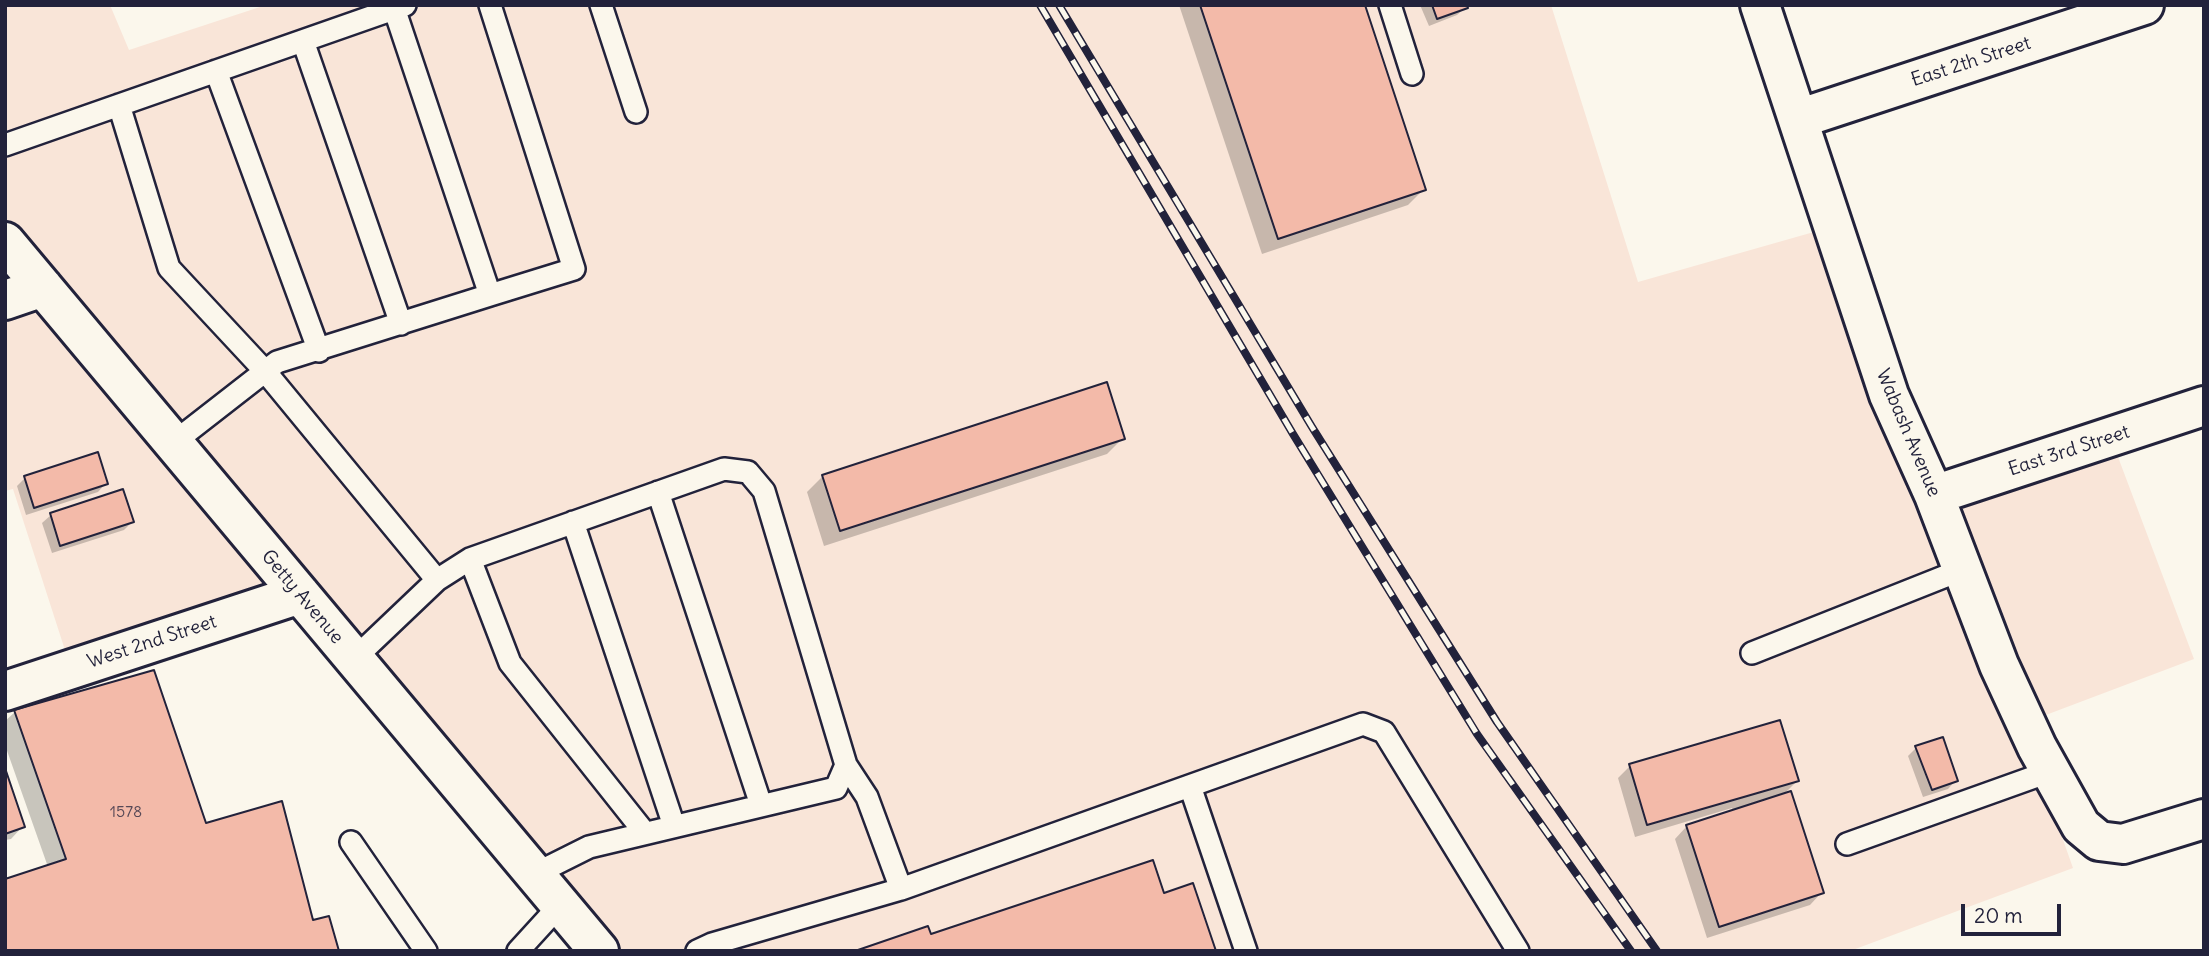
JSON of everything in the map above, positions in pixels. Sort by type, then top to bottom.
[{"type":"street","name":"Wabash Avenue","points":[[1760,5],[1889,395],[1934,495],[1999,664],[2051,771],[2081,826],[2099,841],[2123,844],[2204,819]]},
{"type":"street","name":"East 2th Street","points":[[1798,119],[2144,5]]},
{"type":"street","name":"Getty Avenue","points":[[5,242],[598,951]]},
{"type":"street","points":[[5,300],[43,287]]},
{"type":"street","name":"East 3rd Street","points":[[1934,495],[2204,406]]},
{"type":"street","name":"West 2nd Street","points":[[5,691],[300,594]]},
{"type":"lane","points":[[173,443],[277,362],[574,269],[490,5]]},
{"type":"lane","points":[[601,5],[636,112]]},
{"type":"lane","points":[[1390,5],[1412,74]]},
{"type":"lane","points":[[5,145],[398,6],[490,295]]},
{"type":"lane","points":[[303,41],[401,324]]},
{"type":"lane","points":[[216,71],[319,351]]},
{"type":"lane","points":[[119,105],[169,268],[264,370],[436,580]]},
{"type":"lane","points":[[354,659],[436,580],[470,559],[724,469],[748,472],[764,491],[846,765],[867,797],[901,889]]},
{"type":"lane","points":[[657,492],[761,805]]},
{"type":"lane","points":[[573,522],[674,826]]},
{"type":"lane","points":[[470,559],[510,663],[645,833]]},
{"type":"lane","points":[[1752,653],[1961,570]]},
{"type":"lane","points":[[697,951],[712,944],[901,889],[1363,724],[1384,732],[1518,951]]},
{"type":"lane","points":[[535,874],[589,847],[836,788],[846,765]]},
{"type":"lane","points":[[1847,844],[2051,771]]},
{"type":"lane","points":[[1190,786],[1246,951]]},
{"type":"lane","points":[[351,842],[426,951]]},
{"type":"lane","points":[[518,951],[560,905]]},
{"type":"shaded area","points":[[5,5],[110,5],[129,50],[266,5],[1551,5],[1638,282],[1842,224],[1946,500],[2112,441],[2194,659],[2022,724],[2073,868],[1850,951],[588,951],[287,603],[74,678],[13,489],[5,491]]},
{"type":"building","points":[[1200,5],[1365,5],[1426,190],[1278,239]]},
{"type":"building","points":[[1432,5],[1467,5],[1468,8],[1437,19]]},
{"type":"building","points":[[1107,382],[1125,439],[840,531],[822,475]]},
{"type":"building","points":[[98,452],[108,484],[34,508],[24,476]]},
{"type":"building","points":[[123,489],[134,522],[60,546],[50,513]]},
{"type":"building","points":[[154,670],[206,823],[282,801],[313,920],[329,916],[339,951],[5,951],[5,879],[66,859],[14,710]]},
{"type":"building","points":[[1780,720],[1799,781],[1647,825],[1629,764]]},
{"type":"building","points":[[1943,737],[1958,781],[1932,790],[1915,746]]},
{"type":"building","points":[[5,768],[25,827],[5,834]]},
{"type":"building","points":[[1791,791],[1824,893],[1719,927],[1686,825]]},
{"type":"building","points":[[1153,860],[1164,893],[1193,883],[1216,951],[855,951],[928,926],[931,934]]},
{"type":"railway","points":[[1040,5],[1293,434],[1477,734],[1631,951]]},
{"type":"railway","points":[[1059,5],[1312,427],[1497,722],[1657,951]]}]
